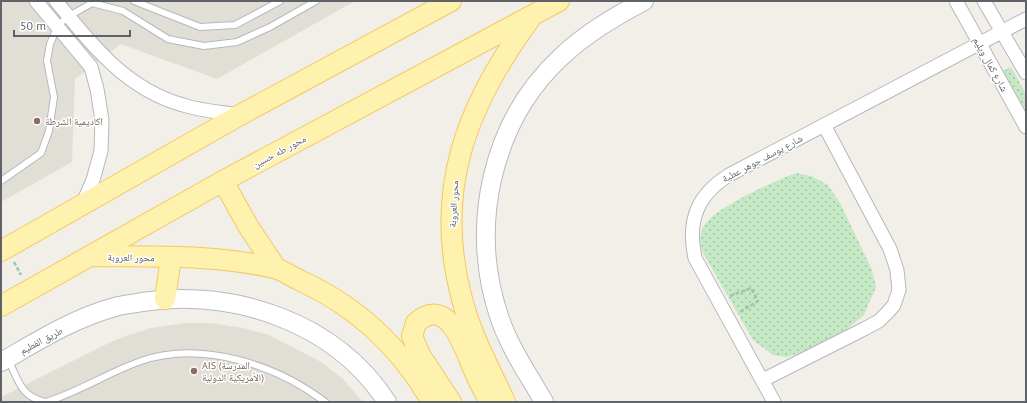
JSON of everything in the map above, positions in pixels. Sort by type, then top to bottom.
[{"type":"main road","points":[[3,249],[240,115],[451,1]]},
{"type":"main road","name":"محور طه حسين","points":[[1,306],[223,181],[559,1]]},
{"type":"main road","name":"محور العروبة","points":[[505,402],[471,327],[462,299],[451,242],[451,209],[454,177],[461,146],[473,116],[501,62],[532,15]]},
{"type":"main road","points":[[223,181],[248,226],[276,268]]},
{"type":"main road","name":"محور العروبة","points":[[88,256],[171,257],[225,260],[276,268],[337,300],[375,329],[407,364],[432,402]]},
{"type":"main road","points":[[165,299],[171,257]]},
{"type":"main road","points":[[451,402],[420,355],[412,336],[416,322],[428,315],[442,316],[458,334],[490,402]]},
{"type":"street","points":[[36,1],[58,25],[90,67],[101,104],[101,151],[93,180],[82,205]]},
{"type":"street","points":[[56,1],[104,57],[124,75],[153,94],[184,106],[240,115]]},
{"type":"street","points":[[544,402],[513,349],[499,317],[490,283],[485,241],[486,213],[491,178],[502,144],[517,112],[537,83],[560,57],[588,34],[614,17],[644,1]]},
{"type":"street","name":"شارع كمال ويليم","points":[[956,1],[1026,127]]},
{"type":"street","points":[[984,1],[1026,73]]},
{"type":"street","name":"شارع يوسف جوهر عطية","points":[[774,402],[697,262],[692,244],[692,230],[695,214],[701,202],[710,189],[729,174],[1026,19]]},
{"type":"street","points":[[763,380],[879,321],[894,304],[899,290],[897,270],[890,249],[824,125]]},
{"type":"street","name":"طريق الفطيم","points":[[4,360],[48,335],[81,319],[116,306],[165,299],[196,298],[231,302],[265,311],[298,325],[328,342],[356,364],[387,402]]},
{"type":"lane","points":[[1,181],[41,153],[49,131],[54,97],[47,61],[50,44],[58,25],[69,16],[92,3],[100,1]]},
{"type":"lane","points":[[134,1],[200,28],[235,24],[280,1]]},
{"type":"lane","points":[[92,3],[123,11],[168,39],[204,46],[237,42],[270,27],[316,1]]},
{"type":"lane","points":[[4,360],[23,390],[32,399],[46,402],[131,364],[174,353],[208,354],[242,360],[308,389],[325,402]]},
{"type":"path","points":[[3,249],[30,290]]},
{"type":"path","points":[[719,301],[751,288],[758,301],[729,319]]},
{"type":"shaded area","name":"اكاديمية الشرطة","points":[[1,1],[355,1],[217,79],[121,44],[75,79],[72,162],[1,202]]},
{"type":"shaded area","name":"AIS (المدرسة الأمريكية الدولية)","points":[[185,323],[211,323],[243,328],[269,335],[321,362],[343,379],[363,402],[1,402],[1,397],[115,340],[151,328]]},
{"type":"green space","points":[[1011,67],[1026,94],[1026,111],[1003,71]]},
{"type":"green space","points":[[796,173],[811,176],[828,185],[840,203],[872,270],[876,287],[864,315],[842,333],[804,352],[786,357],[773,355],[753,340],[702,251],[701,236],[704,225],[723,209],[762,188]]},
{"type":"place","name":"اكاديمية الشرطة","points":[[37,121]]},
{"type":"place","name":"AIS (المدرسة الأمريكية الدولية)","points":[[194,371]]}]
